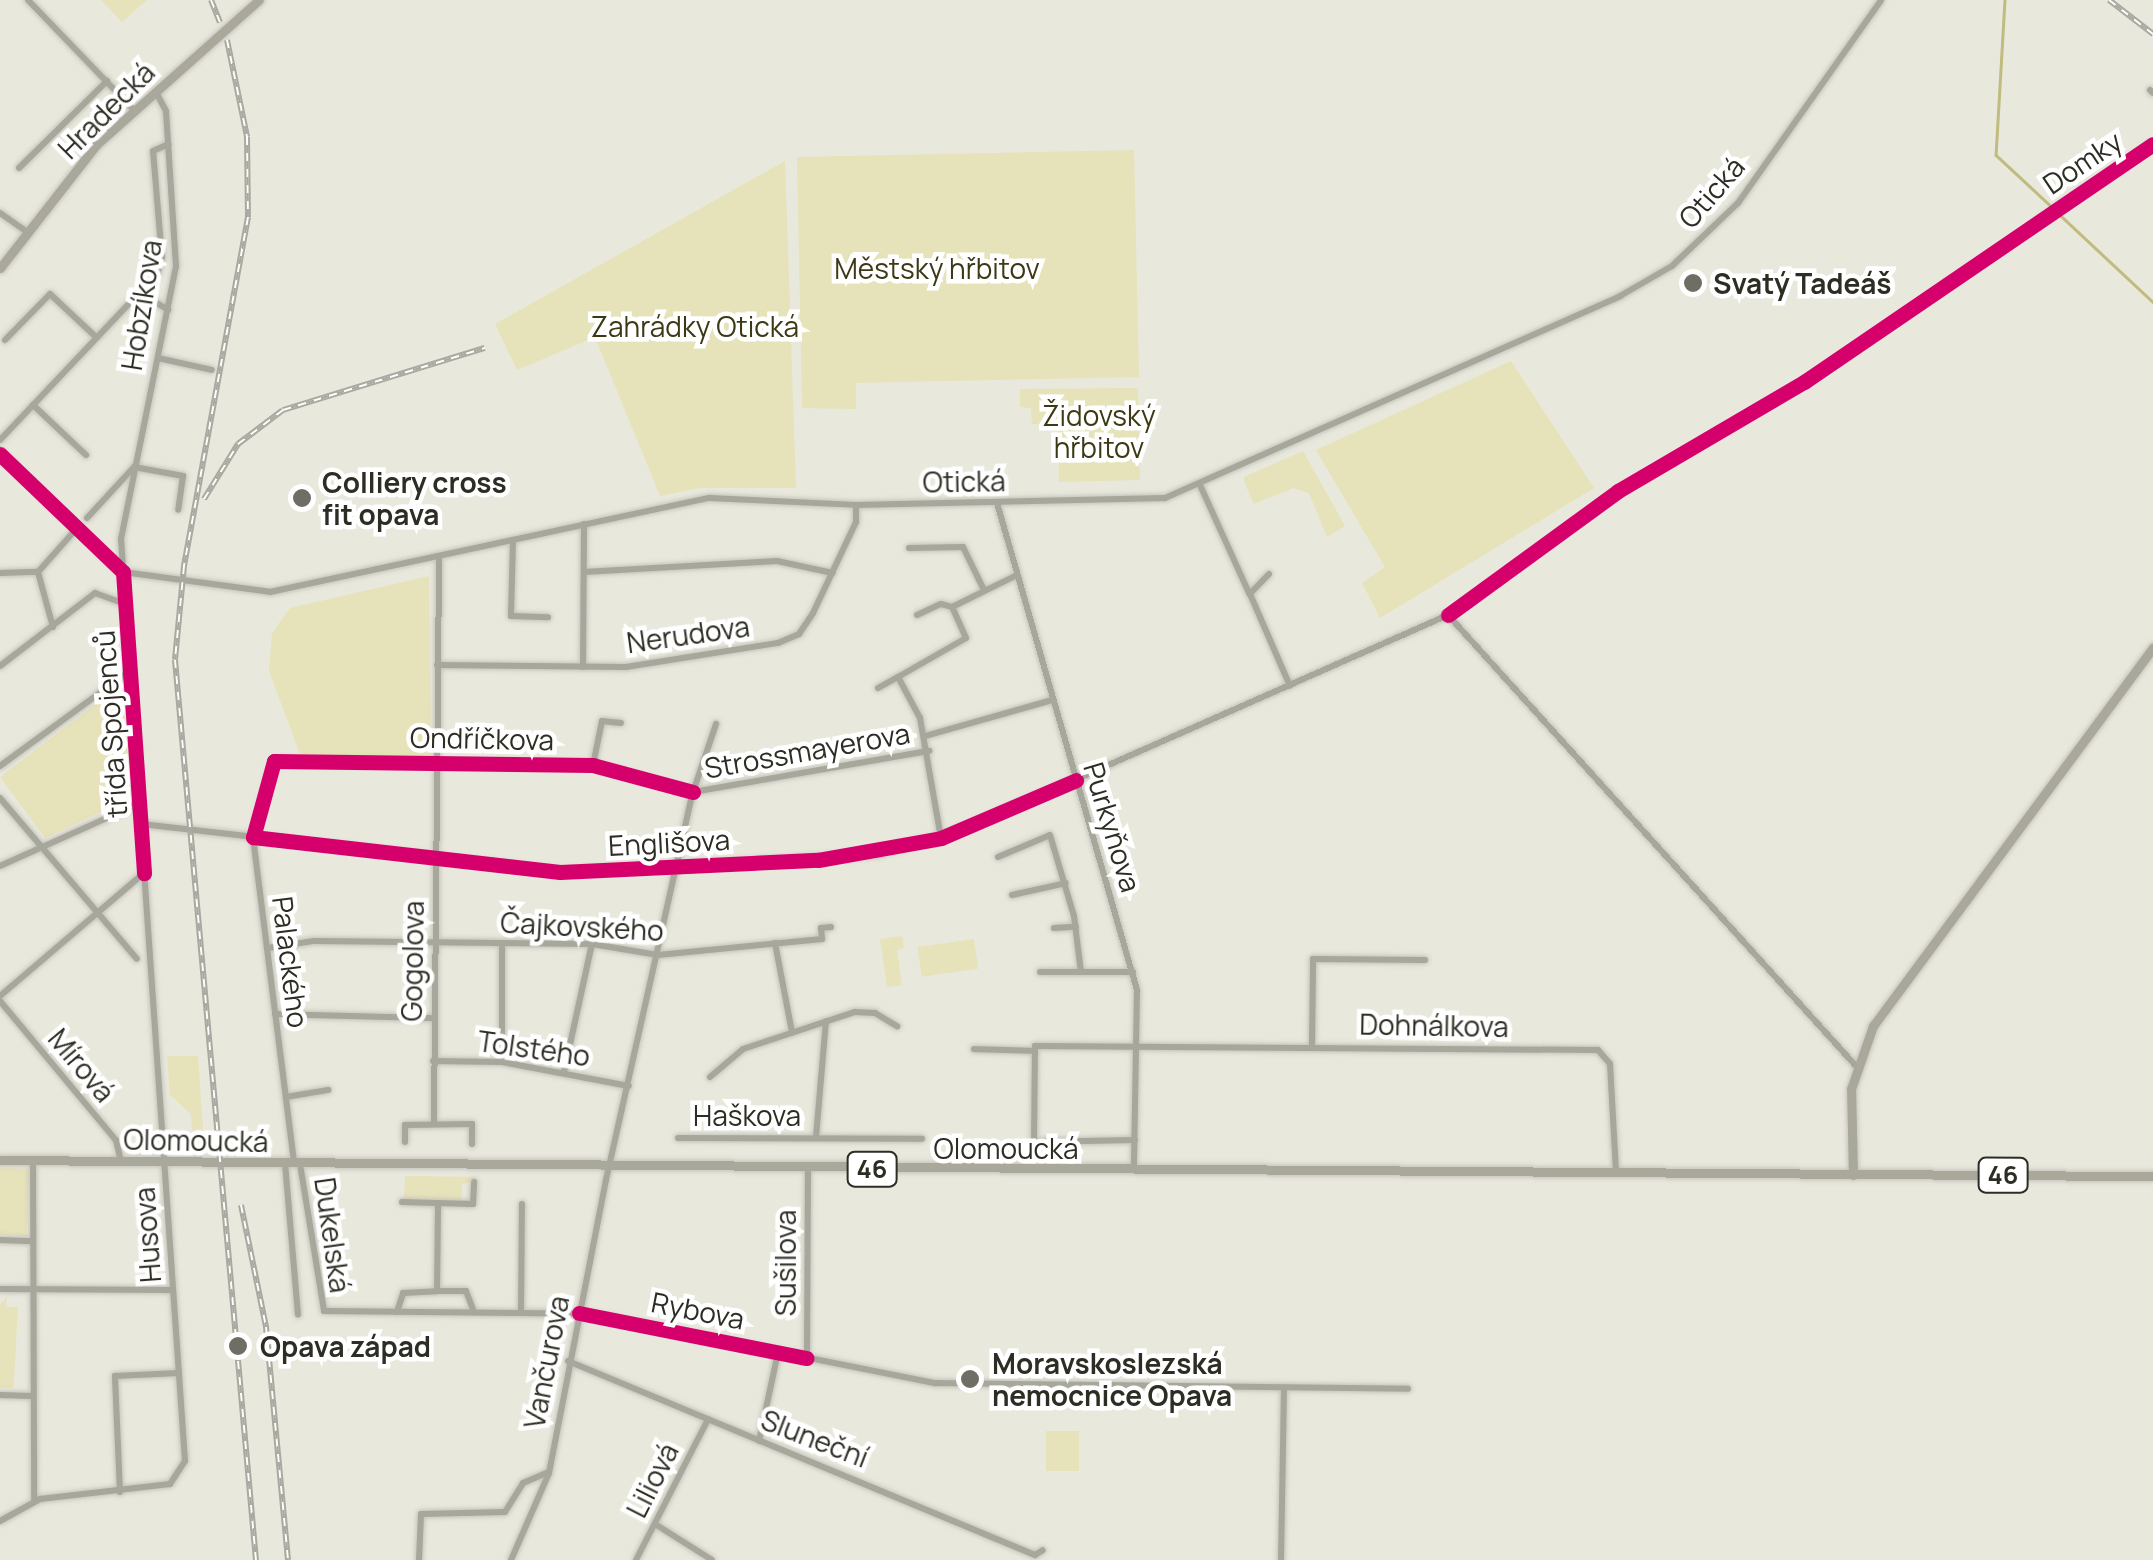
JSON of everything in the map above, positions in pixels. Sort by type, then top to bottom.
[{"type":"main road","name":"Hradecká","points":[[0,268],[86,156],[259,0]]},
{"type":"main road","points":[[1853,1175],[1849,1109],[1856,1066],[1885,1006],[2153,647]]},
{"type":"main road","name":"Olomoucká","points":[[0,1160],[610,1168],[1853,1175]]},
{"type":"main road","name":"46","points":[[1853,1175],[2153,1176]]},
{"type":"street","points":[[28,0],[134,110]]},
{"type":"street","name":"Otická","points":[[123,572],[289,592],[720,497],[856,505],[1155,499],[1200,485],[1620,296],[1672,266],[1738,203],[1880,0]]},
{"type":"street","points":[[18,168],[107,81]]},
{"type":"street","name":"Hobzíkova","points":[[123,572],[122,524],[174,275],[165,107],[155,90]]},
{"type":"street","points":[[0,440],[159,271],[152,153],[168,144]]},
{"type":"street","name":"Domky","points":[[2040,221],[2153,144]]},
{"type":"street","points":[[0,212],[29,234]]},
{"type":"street","points":[[159,271],[174,275]]},
{"type":"street","points":[[140,293],[168,310]]},
{"type":"street","points":[[4,340],[50,294],[97,338]]},
{"type":"street","points":[[158,358],[212,370]]},
{"type":"street","points":[[33,405],[86,455]]},
{"type":"street","points":[[0,454],[123,572]]},
{"type":"street","points":[[134,467],[184,476],[178,510]]},
{"type":"street","name":"Hobzíkova","points":[[88,518],[134,467]]},
{"type":"street","points":[[1200,485],[1290,686]]},
{"type":"street","name":"Purkyňova","points":[[997,502],[1014,576],[1133,972],[1137,1044],[1134,1171]]},
{"type":"street","name":"Nerudova","points":[[438,666],[583,667],[702,659],[778,644],[799,634],[833,572],[856,505]]},
{"type":"street","points":[[583,667],[584,524]]},
{"type":"street","points":[[0,572],[38,572],[77,528]]},
{"type":"street","points":[[513,540],[510,616],[548,616]]},
{"type":"street","points":[[909,548],[964,547],[984,590]]},
{"type":"street","name":"Gogolova","points":[[434,1124],[439,558]]},
{"type":"street","points":[[584,572],[766,562],[833,572]]},
{"type":"street","points":[[38,572],[53,627]]},
{"type":"street","name":"třída Spojenců","points":[[123,572],[151,976]]},
{"type":"street","points":[[1250,594],[1269,574]]},
{"type":"street","points":[[917,615],[941,604],[952,607],[1014,576]]},
{"type":"street","points":[[0,666],[94,593],[126,604]]},
{"type":"street","points":[[878,688],[966,638],[952,607]]},
{"type":"street","name":"Englišova","points":[[142,824],[560,872],[853,857],[940,838],[1448,615],[1856,1066]]},
{"type":"street","points":[[0,766],[132,671]]},
{"type":"street","points":[[898,676],[924,736],[940,838]]},
{"type":"street","points":[[924,736],[1052,700]]},
{"type":"street","points":[[593,764],[602,722],[621,723]]},
{"type":"street","name":"Vančurova","points":[[511,1560],[548,1473],[578,1313],[693,792],[716,724]]},
{"type":"street","name":"Strossmayerova","points":[[693,792],[928,752]]},
{"type":"street","name":"Ondříčkova","points":[[268,767],[274,761],[593,764],[693,792]]},
{"type":"street","name":"Palackého","points":[[268,767],[252,836],[293,1163]]},
{"type":"street","points":[[0,798],[137,960]]},
{"type":"street","points":[[0,866],[140,803]]},
{"type":"street","points":[[998,857],[1050,836],[1066,883],[1081,972]]},
{"type":"street","points":[[0,999],[144,873]]},
{"type":"street","points":[[1012,895],[1066,883]]},
{"type":"street","name":"Čajkovského","points":[[267,948],[314,941],[592,944],[658,954],[822,938],[821,928],[832,927]]},
{"type":"street","points":[[1054,928],[1076,927]]},
{"type":"street","points":[[776,943],[792,1032]]},
{"type":"street","points":[[502,944],[502,1062]]},
{"type":"street","points":[[564,1072],[592,944]]},
{"type":"street","points":[[1312,1048],[1313,959],[1425,960]]},
{"type":"street","points":[[1040,972],[1133,972]]},
{"type":"street","name":"Husova","points":[[120,1492],[170,1484],[185,1460],[151,976]]},
{"type":"street","name":"Mírová","points":[[0,999],[116,1140],[121,1162]]},
{"type":"street","name":"Haškova","points":[[710,1077],[731,1055],[826,1021],[868,1011],[897,1026]]},
{"type":"street","points":[[275,1014],[433,1018]]},
{"type":"street","name":"Haškova","points":[[816,1137],[826,1021]]},
{"type":"street","points":[[974,1049],[1035,1051],[1035,1046],[1137,1044]]},
{"type":"street","name":"Dohnálkova","points":[[1137,1044],[1602,1051],[1610,1064],[1616,1176]]},
{"type":"street","name":"Olomoucká","points":[[1035,1051],[1034,1142],[1135,1140]]},
{"type":"street","name":"Tolstého","points":[[433,1061],[502,1062],[629,1086]]},
{"type":"street","points":[[286,1097],[328,1090]]},
{"type":"street","points":[[405,1142],[405,1125],[472,1124],[472,1144]]},
{"type":"street","name":"Haškova","points":[[678,1138],[922,1139]]},
{"type":"street","points":[[33,1160],[34,1500]]},
{"type":"street","points":[[293,1163],[298,1314]]},
{"type":"street","name":"Dukelská","points":[[293,1163],[324,1311]]},
{"type":"street","name":"Sušilova","points":[[807,1358],[808,1169]]},
{"type":"street","points":[[402,1202],[474,1204],[474,1182]]},
{"type":"street","points":[[437,1291],[438,1203]]},
{"type":"street","points":[[521,1313],[522,1204]]},
{"type":"street","points":[[0,1240],[33,1240]]},
{"type":"street","points":[[0,1289],[174,1290]]},
{"type":"street","points":[[398,1312],[403,1293],[437,1291],[466,1291],[474,1312]]},
{"type":"street","name":"Rybova","points":[[324,1311],[578,1313],[935,1383],[1408,1389]]},
{"type":"street","points":[[758,1441],[778,1352]]},
{"type":"street","name":"Sluneční","points":[[568,1362],[1035,1556],[1043,1550]]},
{"type":"street","points":[[0,1522],[34,1500],[120,1492],[115,1363]]},
{"type":"street","points":[[115,1376],[179,1373]]},
{"type":"street","points":[[1282,1560],[1284,1388]]},
{"type":"street","points":[[0,1395],[32,1396]]},
{"type":"street","name":"Liliová","points":[[636,1560],[708,1420]]},
{"type":"street","points":[[419,1560],[421,1514],[505,1512],[523,1484],[548,1473]]},
{"type":"street","points":[[655,1524],[712,1560]]},
{"type":"green space","points":[[101,0],[147,0],[122,22]]},
{"type":"green space","name":"Městský hřbitov","points":[[1134,150],[1139,377],[856,383],[856,409],[802,408],[797,157]]},
{"type":"green space","name":"Zahrádky Otická","points":[[785,161],[796,488],[700,488],[660,496],[595,337],[517,370],[495,324]]},
{"type":"green space","points":[[1511,361],[1594,488],[1380,618],[1362,583],[1385,567],[1316,450]]},
{"type":"green space","name":"Židovský hřbitov","points":[[1138,388],[1140,480],[1059,482],[1058,425],[1032,424],[1031,408],[1020,407],[1020,389]]},
{"type":"green space","points":[[1303,451],[1345,526],[1327,537],[1309,493],[1293,488],[1254,504],[1245,484],[1244,477]]},
{"type":"green space","points":[[429,576],[431,758],[300,754],[269,671],[272,633],[290,608]]},
{"type":"green space","points":[[122,684],[131,798],[45,838],[0,777]]},
{"type":"green space","points":[[902,936],[904,948],[897,950],[902,985],[887,987],[880,939]]},
{"type":"green space","points":[[974,939],[978,969],[922,977],[918,947]]},
{"type":"green space","points":[[167,1056],[198,1056],[203,1129],[192,1130],[191,1114],[170,1095]]},
{"type":"green space","points":[[0,1168],[29,1169],[27,1236],[0,1235]]},
{"type":"green space","points":[[405,1176],[475,1177],[476,1181],[462,1184],[461,1202],[404,1201]]},
{"type":"green space","points":[[7,1297],[6,1307],[18,1307],[14,1380],[13,1388],[0,1388],[0,1304]]},
{"type":"green space","points":[[1046,1431],[1079,1431],[1079,1471],[1046,1471]]},
{"type":"waterway","points":[[2005,0],[1996,155],[2053,208]]},
{"type":"waterway","points":[[2059,214],[2153,302]]},
{"type":"railway","points":[[211,0],[220,22]]},
{"type":"railway","points":[[2109,0],[2153,34]]},
{"type":"railway","points":[[227,40],[247,137],[248,217],[184,566],[175,660],[256,1560]]},
{"type":"railway","points":[[204,499],[238,444],[283,410],[485,348]]},
{"type":"railway","points":[[241,1205],[266,1327],[288,1560]]},
{"type":"cycle path","points":[[1448,615],[1618,491],[1804,382],[2153,144]]},
{"type":"cycle path","points":[[0,454],[123,572],[144,873]]},
{"type":"cycle path","points":[[693,792],[593,765],[274,761],[253,837],[560,872],[818,860],[941,838],[1076,780]]},
{"type":"cycle path","points":[[579,1313],[807,1358]]},
{"type":"place","name":"Svatý Tadeáš","points":[[1693,283]]},
{"type":"place","name":"Colliery cross fit opava","points":[[302,498]]},
{"type":"place","name":"Opava západ","points":[[238,1346]]},
{"type":"place","name":"Moravskoslezská nemocnice Opava","points":[[970,1379]]}]
